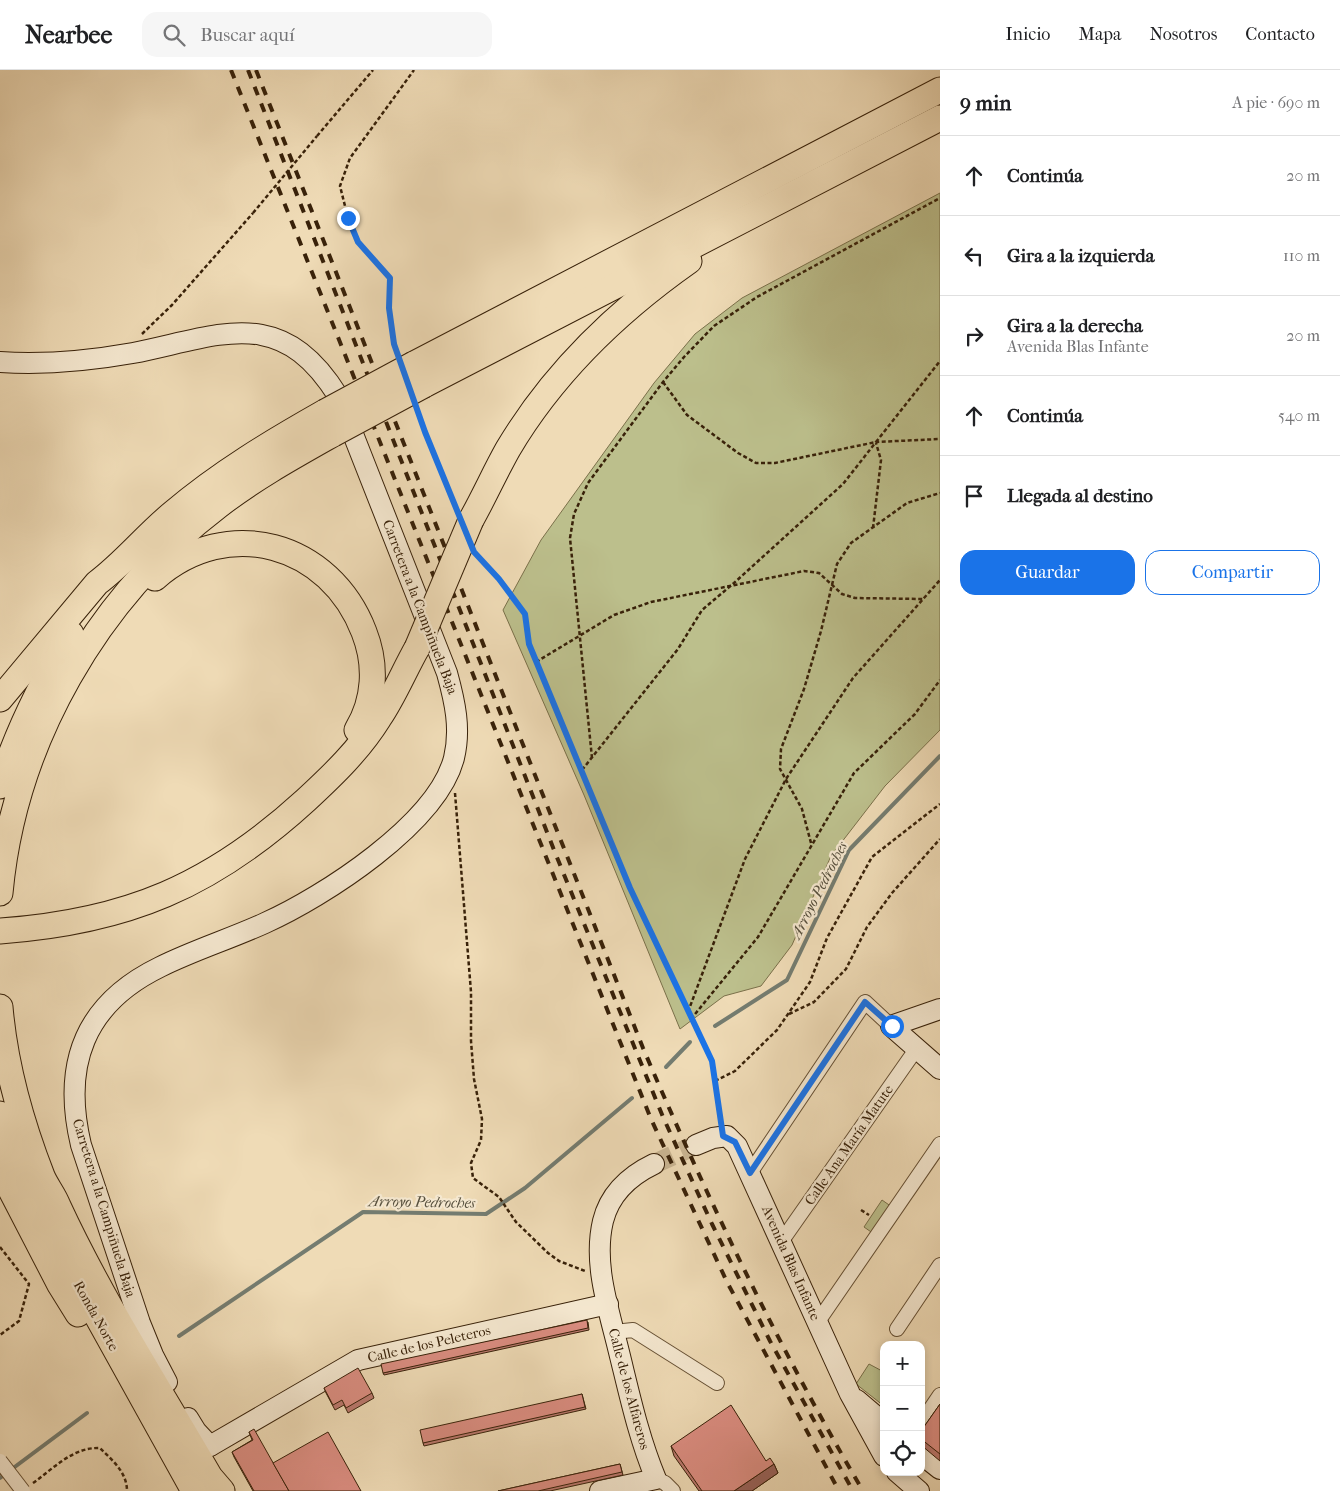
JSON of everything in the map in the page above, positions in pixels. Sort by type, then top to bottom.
[{"type":"highway","points":[[414,379],[940,90]]},
{"type":"highway","points":[[0,699],[97,583],[115,570],[173,512],[225,473],[270,443],[329,423],[414,379],[803,190],[940,118]]},
{"type":"highway","points":[[0,931],[82,922],[120,912],[198,880],[262,839],[345,764],[380,717],[417,648],[464,516],[542,398],[592,340],[644,293],[696,257],[784,208],[803,190]]},
{"type":"highway","points":[[0,893],[12,820],[29,763],[56,700],[68,678],[119,602],[164,552],[218,505],[275,467],[329,423]]},
{"type":"highway","points":[[119,602],[142,590],[168,566],[194,553],[217,546],[241,543],[263,544],[306,560],[325,574],[343,591],[357,613],[368,641],[372,664],[372,690],[368,707],[360,724],[318,788]]},
{"type":"highway","points":[[0,786],[26,716],[48,672],[115,570]]},
{"type":"highway","points":[[0,1007],[8,1064],[23,1120],[43,1178],[51,1190],[72,1236],[98,1283],[210,1476],[222,1491]]},
{"type":"highway","points":[[4,1125],[12,1159],[70,1299]]},
{"type":"highway","name":"Ronda Norte","points":[[4,1125],[47,1226],[194,1491]]},
{"type":"highway","points":[[0,1169],[60,1285],[70,1299],[177,1491]]},
{"type":"highway","name":"Ronda Norte","points":[[43,1178],[45,1192],[64,1238],[144,1385],[205,1491]]},
{"type":"street","name":"Carretera a la Campiñuela Baja","points":[[0,362],[49,364],[84,361],[226,333],[265,335],[299,350],[326,377],[338,396],[447,673],[455,702],[457,744],[448,773],[439,789],[419,815],[398,835],[334,885],[301,905],[239,935],[161,966],[138,979],[106,1006],[82,1048],[75,1070],[73,1094],[75,1119],[84,1154],[150,1350],[196,1431],[210,1446]]},
{"type":"street","points":[[750,1173],[865,1002],[940,1069]]},
{"type":"street","points":[[892,1026],[940,1009]]},
{"type":"street","name":"Calle Ana María Matute","points":[[781,1242],[917,1048]]},
{"type":"street","points":[[696,1145],[725,1136]]},
{"type":"street","name":"Avenida Blas Infante","points":[[725,1136],[737,1146],[850,1394],[880,1449]]},
{"type":"street","points":[[817,1323],[940,1144]]},
{"type":"street","name":"Calle de los Alfareros","points":[[654,1164],[628,1179],[609,1205],[600,1236],[602,1278],[614,1332],[639,1434],[656,1479]]},
{"type":"street","points":[[897,1329],[940,1265]]},
{"type":"street","name":"Calle de los Peleteros","points":[[210,1446],[358,1360],[608,1304]]},
{"type":"street","points":[[614,1332],[633,1330],[717,1383]]},
{"type":"street","name":"Avenida Blas Infante","points":[[850,1394],[880,1420]]},
{"type":"street","points":[[925,1417],[940,1395]]},
{"type":"street","points":[[210,1446],[215,1471],[222,1491]]},
{"type":"street","points":[[925,1457],[940,1469]]},
{"type":"street","points":[[0,1462],[25,1490]]},
{"type":"street","points":[[902,1476],[919,1491]]},
{"type":"street","points":[[600,1491],[656,1479],[665,1483],[674,1491]]},
{"type":"path","points":[[136,338],[172,305],[253,213],[372,70]]},
{"type":"path","points":[[414,70],[350,158],[340,186],[348,218],[358,242],[390,278],[389,308],[394,344],[414,379],[464,516]]},
{"type":"path","points":[[592,758],[570,538],[574,514],[588,483],[663,382],[684,356],[714,326],[757,297],[940,198]]},
{"type":"path","points":[[582,770],[678,649],[702,610],[843,484],[940,361]]},
{"type":"path","points":[[663,382],[687,415],[738,453],[756,463],[775,463],[876,442],[940,439]]},
{"type":"path","points":[[873,528],[881,460],[876,442]]},
{"type":"path","points":[[811,843],[802,809],[780,769],[780,749],[804,689],[821,632],[837,564],[852,543],[907,503],[940,493]]},
{"type":"path","points":[[474,552],[499,579],[525,614],[529,644],[630,888],[712,1061],[725,1136]]},
{"type":"path","points":[[536,662],[614,615],[651,602],[734,583],[804,571],[819,573],[842,594],[855,598],[923,599]]},
{"type":"path","points":[[688,1012],[745,859],[786,779],[854,678],[940,580]]},
{"type":"path","points":[[692,1019],[758,937],[792,880],[811,843],[854,773],[916,714],[940,680]]},
{"type":"path","points":[[455,790],[471,992],[471,1041],[474,1079],[482,1119],[481,1140],[471,1163],[474,1178],[499,1197],[516,1222],[548,1253],[559,1261],[602,1278]]},
{"type":"path","points":[[715,1081],[734,1071],[777,1030],[810,982],[827,938],[872,857],[940,804]]},
{"type":"path","points":[[787,1014],[814,1002],[846,969],[872,920],[892,893],[940,839]]},
{"type":"path","points":[[861,1210],[869,1215]]},
{"type":"path","points":[[0,1247],[29,1284],[19,1320],[0,1335]]},
{"type":"path","points":[[25,1490],[69,1456],[85,1448],[100,1448],[118,1466],[127,1482],[127,1491]]},
{"type":"green space","points":[[940,193],[940,730],[885,786],[831,856],[792,945],[761,986],[724,996],[680,1029],[584,795],[503,610],[541,540],[654,383],[695,334],[742,298]]},
{"type":"green space","points":[[882,1200],[892,1207],[874,1234],[864,1227]]},
{"type":"green space","points":[[869,1364],[880,1370],[880,1403],[856,1384]]},
{"type":"building","points":[[587,1320],[588,1328],[383,1373],[381,1364]]},
{"type":"building","points":[[358,1368],[372,1393],[346,1408],[342,1400],[333,1405],[324,1388]]},
{"type":"building","points":[[582,1394],[585,1407],[423,1443],[420,1430]]},
{"type":"building","points":[[940,1404],[940,1454],[925,1442],[925,1425]]},
{"type":"building","points":[[731,1405],[766,1461],[770,1458],[774,1464],[734,1491],[702,1491],[671,1446]]},
{"type":"building","points":[[254,1429],[289,1491],[254,1491],[232,1452],[253,1440],[249,1432]]},
{"type":"building","points":[[328,1432],[361,1491],[289,1491],[273,1463]]},
{"type":"building","points":[[620,1464],[622,1472],[538,1491],[498,1491]]},
{"type":"waterway","name":"Arroyo Pedroches","points":[[715,1026],[787,980],[849,850],[940,756]]},
{"type":"waterway","name":"Arroyo Pedroches","points":[[666,1067],[690,1042]]},
{"type":"waterway","name":"Arroyo Pedroches","points":[[179,1336],[363,1212],[486,1214],[525,1188],[632,1098]]},
{"type":"waterway","name":"Arroyo Pedroches","points":[[0,1478],[87,1413]]},
{"type":"tunnel","points":[[654,1164],[696,1145]]},
{"type":"railway","points":[[231,70],[651,1119],[727,1282],[839,1491]]},
{"type":"railway","points":[[248,70],[556,855],[663,1117],[712,1224],[770,1341],[853,1491]]},
{"type":"railway","points":[[256,70],[643,1048],[693,1161],[746,1273],[802,1383],[863,1491]]},
{"type":"route","points":[[348,218],[358,242],[390,278],[389,308],[394,344],[425,432],[450,495],[474,552],[499,579],[525,614],[529,644],[630,888],[712,1061],[721,1110],[723,1136],[732,1138],[735,1142],[750,1173],[865,1002],[892,1026]]}]
